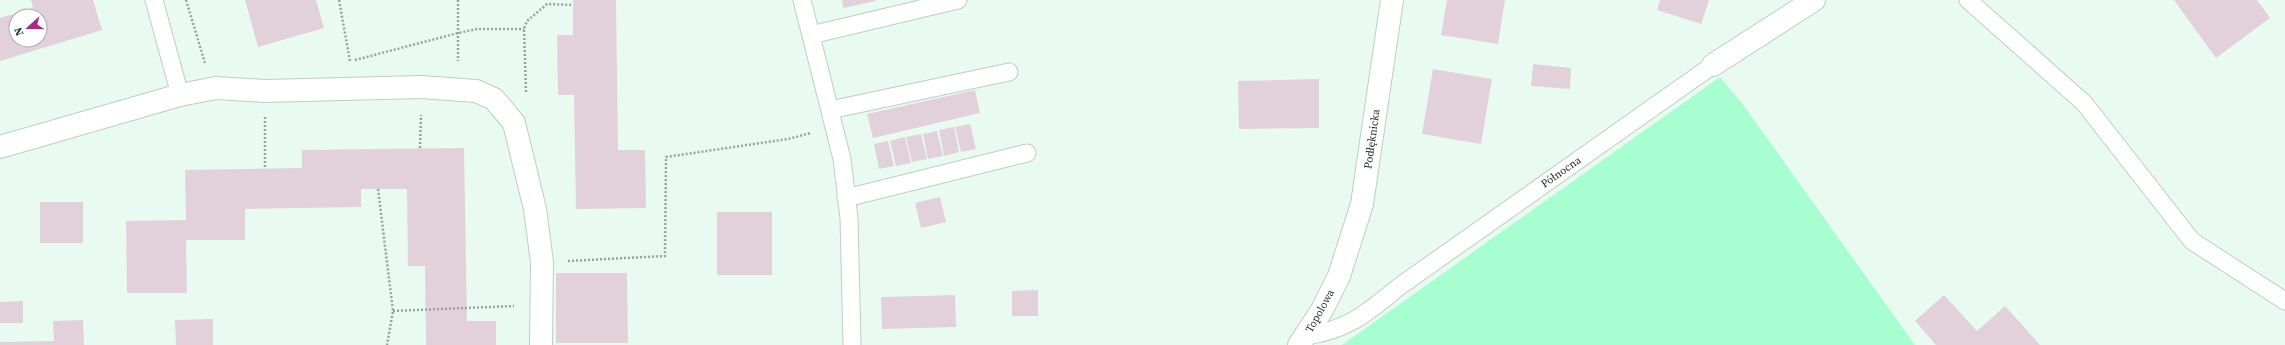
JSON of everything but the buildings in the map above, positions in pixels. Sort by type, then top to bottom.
[{"type":"street","name":"Podłęknicka","points":[[1339,276],[1362,204],[1392,0]]},
{"type":"street","name":"Północna","points":[[1713,65],[1814,0]]},
{"type":"street","points":[[0,147],[180,95],[216,88],[265,91],[355,87],[421,87],[458,88],[476,91],[494,99],[514,123],[535,209],[542,262],[541,345]]},
{"type":"street","name":"Topolowa","points":[[1303,340],[1322,310],[1339,276]]},
{"type":"lane","points":[[154,0],[180,95]]},
{"type":"lane","points":[[802,0],[842,159],[849,218],[852,345]]},
{"type":"lane","points":[[811,35],[958,0]]},
{"type":"lane","points":[[1968,0],[2084,102],[2192,241],[2285,301]]},
{"type":"lane","name":"Północna","points":[[1303,340],[1328,333],[1351,323],[1400,286],[1713,65]]},
{"type":"lane","points":[[830,110],[1009,72]]},
{"type":"lane","points":[[846,198],[1027,153]]},
{"type":"path","points":[[186,0],[202,57],[216,88]]},
{"type":"path","points":[[339,0],[355,87]]},
{"type":"path","points":[[458,0],[458,88]]},
{"type":"path","points":[[514,123],[526,106],[524,29],[527,21],[547,4],[573,5]]},
{"type":"path","points":[[350,61],[477,29],[524,29]]},
{"type":"path","points":[[420,148],[421,87]]},
{"type":"path","points":[[265,91],[265,169]]},
{"type":"path","points":[[542,262],[664,256],[666,157],[788,139],[834,127]]},
{"type":"path","points":[[378,189],[393,312],[388,345]]},
{"type":"path","points":[[393,312],[542,305]]},
{"type":"green space","points":[[1720,77],[1744,106],[1915,345],[1342,345]]}]
